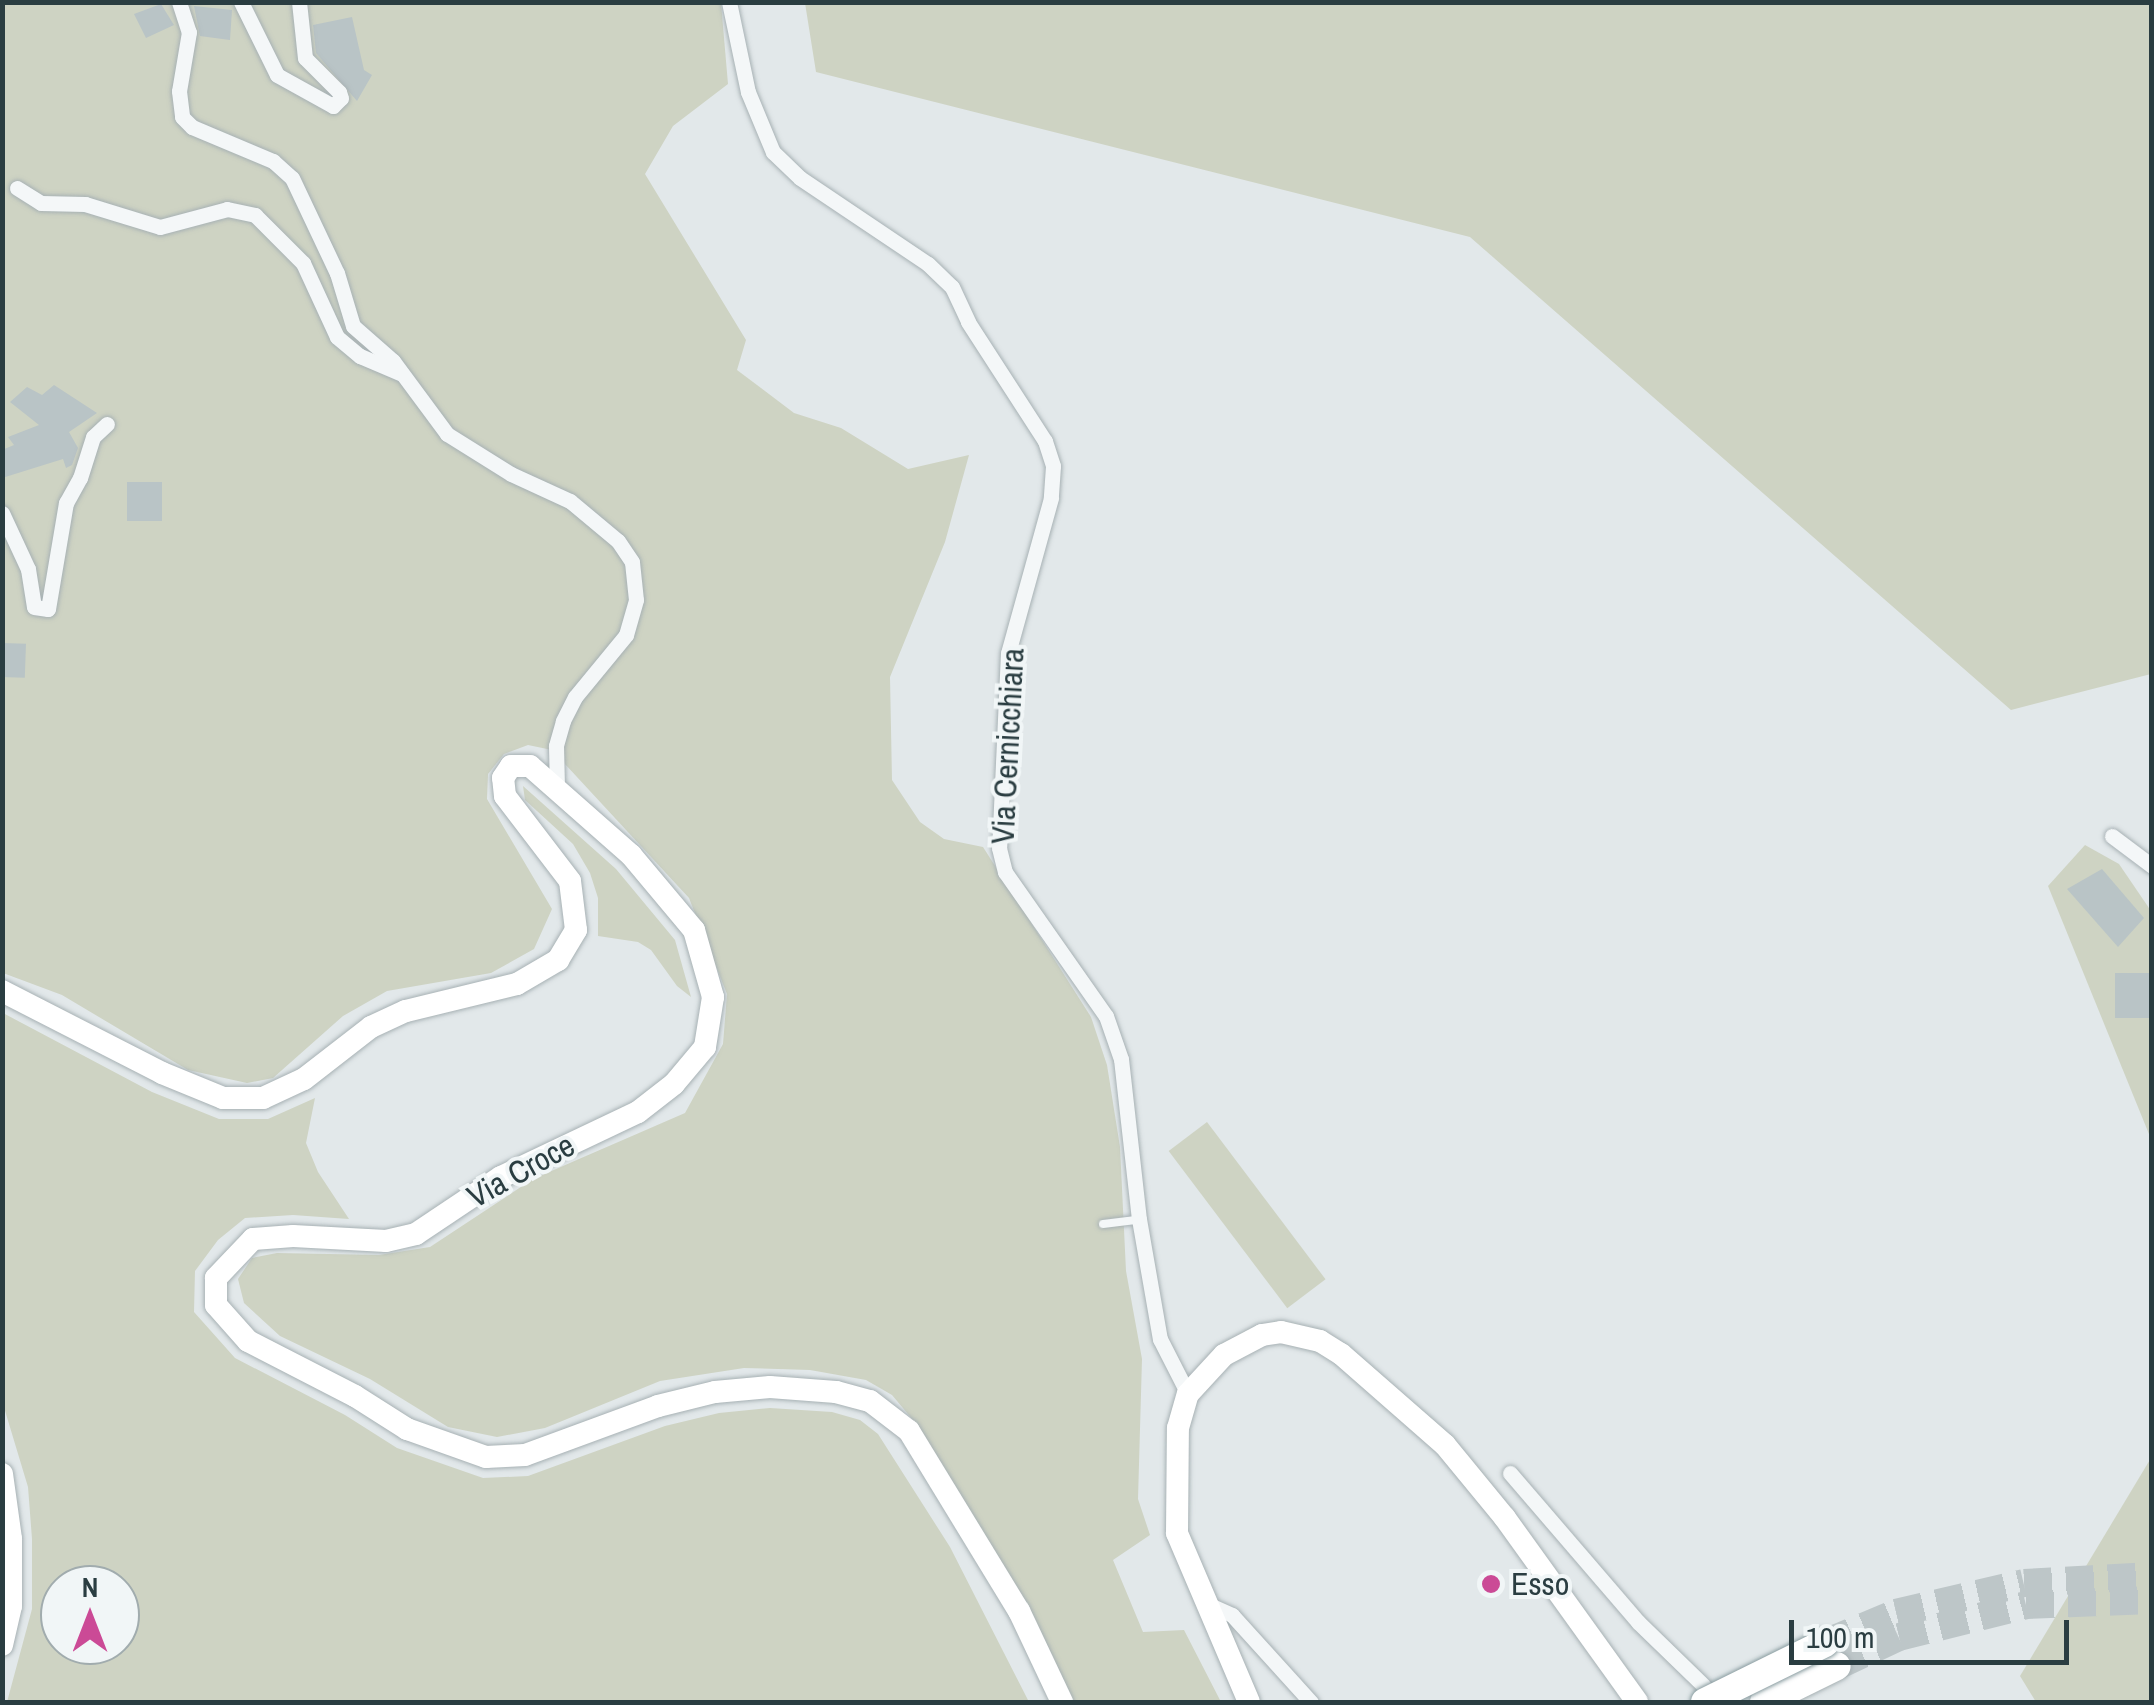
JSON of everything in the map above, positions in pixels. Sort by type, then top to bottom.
[{"type":"highway","points":[[1704,1694],[1831,1654],[1764,1702]]},
{"type":"street","points":[[179,2],[188,32],[178,91],[182,116],[192,127],[273,161],[292,178],[337,273],[353,326],[404,374],[447,434],[511,474],[570,501],[618,541],[632,562],[636,600],[626,635],[575,698],[563,721],[556,746],[557,786]]},
{"type":"street","points":[[241,2],[277,75],[333,106],[341,98],[339,92],[305,58],[299,2]]},
{"type":"street","name":"Via Cernicchiara","points":[[730,2],[748,92],[773,152],[800,178],[928,264],[952,288],[968,322],[1049,453],[1053,466],[1051,498],[1008,653],[999,848],[1004,872],[1106,1016],[1122,1059],[1139,1220],[1160,1339],[1188,1394]]},
{"type":"street","points":[[17,188],[41,203],[86,204],[160,227],[227,209],[255,214],[304,262],[337,337],[360,356],[404,374]]},
{"type":"street","points":[[2,513],[28,570],[34,607],[48,609],[66,504],[80,478],[93,437],[108,424]]},
{"type":"street","name":"Via Croce","points":[[2,991],[162,1074],[223,1098],[264,1098],[304,1079],[371,1027],[406,1010],[518,984],[558,960],[576,930],[570,881],[556,857],[514,812],[503,778],[512,766],[530,766],[632,854],[694,930],[713,996],[704,1047],[674,1084],[638,1112],[501,1177],[416,1234],[386,1241],[253,1239],[234,1254],[216,1278],[216,1305],[248,1342],[355,1396],[407,1429],[486,1456],[524,1455],[658,1406],[715,1392],[770,1387],[836,1392],[870,1401],[909,1432],[1018,1611],[1062,1702]]},
{"type":"street","points":[[2112,836],[2152,866]]},
{"type":"street","points":[[1249,1702],[1203,1602],[1175,1521],[1178,1428],[1188,1394],[1224,1356],[1262,1335],[1301,1334],[1341,1354],[1445,1445],[1505,1518],[1637,1702]]},
{"type":"street","points":[[2,1474],[11,1540],[11,1606],[2,1645]]},
{"type":"street","points":[[1510,1474],[1704,1694]]},
{"type":"street","points":[[1203,1602],[1232,1615],[1312,1702]]},
{"type":"lane","points":[[1103,1224],[1139,1220]]},
{"type":"green space","points":[[2,3],[721,3],[728,84],[673,126],[645,174],[746,340],[737,370],[794,413],[841,428],[908,469],[969,455],[945,542],[890,677],[892,780],[920,822],[944,839],[983,847],[1091,1017],[1107,1065],[1120,1147],[1126,1271],[1142,1359],[1138,1499],[1150,1535],[1113,1560],[1143,1632],[1184,1630],[1221,1702],[1074,1702],[1001,1564],[913,1420],[892,1395],[866,1380],[810,1370],[744,1368],[660,1381],[545,1428],[497,1437],[448,1427],[370,1379],[280,1336],[244,1303],[238,1279],[252,1258],[277,1253],[379,1255],[430,1247],[533,1179],[685,1113],[723,1044],[727,994],[689,898],[552,750],[528,745],[504,754],[488,774],[487,799],[552,909],[534,949],[491,973],[387,991],[343,1016],[273,1078],[247,1083],[188,1070],[62,995],[3,973]]},
{"type":"green space","points":[[805,3],[2151,3],[2151,674],[2011,710],[1470,237],[816,72]]},
{"type":"green space","points":[[523,786],[616,869],[675,940],[691,997],[677,986],[651,950],[638,942],[598,936],[598,898],[590,873],[573,844],[525,800]]},
{"type":"green space","points":[[2085,845],[2119,864],[2151,911],[2151,1139],[2048,886]]},
{"type":"green space","points":[[3,1013],[152,1092],[219,1119],[268,1119],[315,1098],[306,1143],[318,1172],[349,1219],[293,1215],[245,1218],[218,1240],[195,1271],[194,1312],[235,1358],[345,1415],[397,1448],[483,1478],[528,1476],[665,1426],[719,1413],[770,1408],[832,1412],[860,1420],[878,1434],[950,1547],[1029,1702],[7,1702],[32,1609],[28,1487],[3,1404]]},
{"type":"green space","points":[[1207,1122],[1326,1279],[1287,1308],[1169,1151]]},
{"type":"green space","points":[[2151,1458],[2151,1702],[2036,1702],[2020,1676]]},
{"type":"building","points":[[161,4],[174,25],[146,38],[134,14]]},
{"type":"building","points":[[194,6],[232,10],[230,40],[200,36]]},
{"type":"building","points":[[352,17],[364,70],[372,75],[357,101],[316,53],[313,25]]},
{"type":"building","points":[[54,385],[97,413],[69,432],[78,448],[72,465],[66,468],[63,459],[2,478],[2,450],[14,445],[8,437],[39,425],[10,402],[27,387],[42,395]]},
{"type":"building","points":[[127,482],[162,482],[162,521],[127,521]]},
{"type":"building","points":[[2,643],[26,644],[25,678],[2,677]]},
{"type":"building","points":[[2102,869],[2144,918],[2118,947],[2067,889]]},
{"type":"building","points":[[2115,973],[2152,973],[2152,1018],[2115,1018]]},
{"type":"tunnel","points":[[1825,1643],[1896,1613],[2024,1583],[2152,1576]]},
{"type":"tunnel","points":[[1837,1666],[1899,1637],[2026,1605],[2152,1600]]},
{"type":"place","name":"Esso","points":[[1491,1584]]}]
